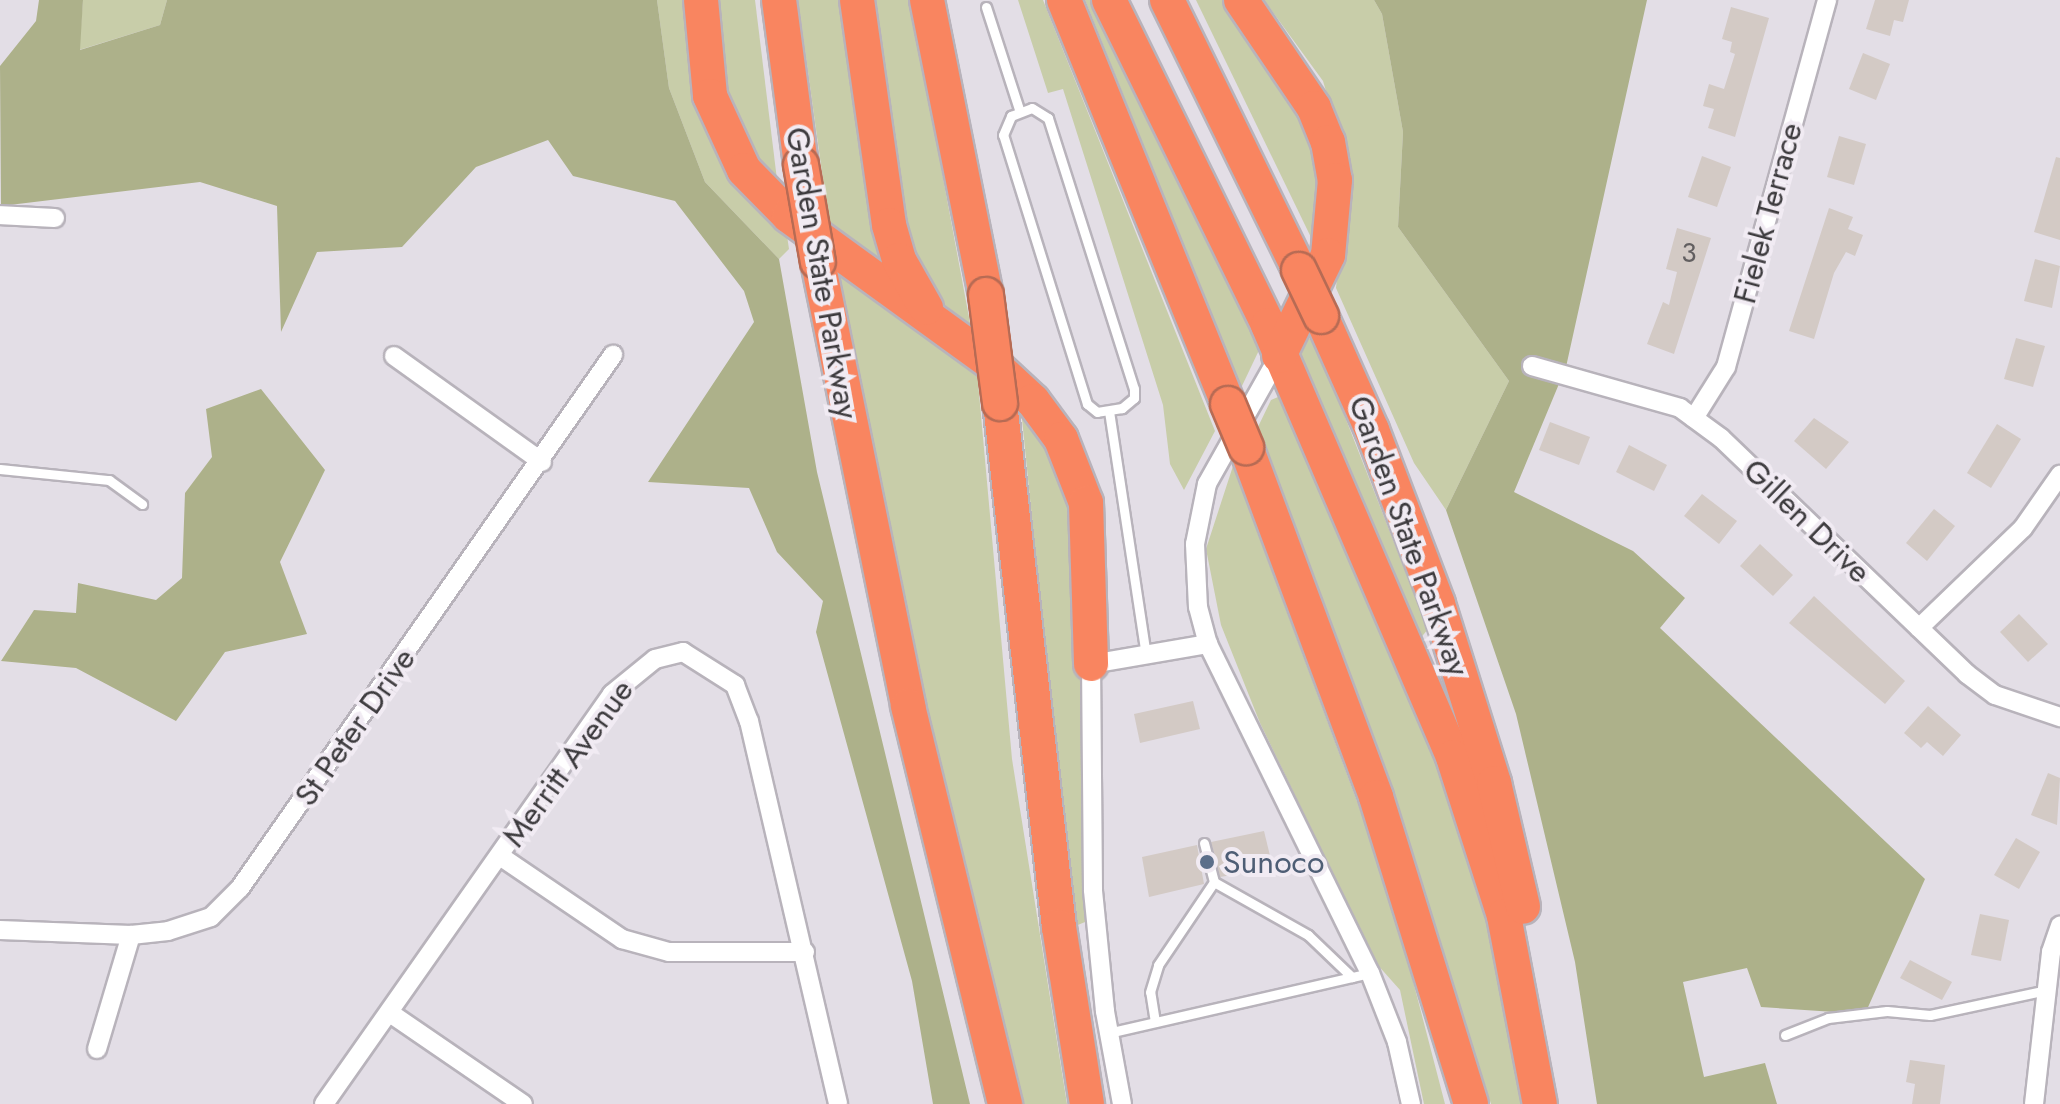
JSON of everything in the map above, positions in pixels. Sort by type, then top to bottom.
[{"type":"highway","points":[[701,0],[710,96],[744,170],[789,216],[939,325],[1033,401],[1076,470],[1090,540],[1091,664]]},
{"type":"highway","name":"Garden State Parkway","points":[[779,0],[801,165],[818,262],[905,691],[1005,1104]]},
{"type":"highway","points":[[857,0],[894,244],[915,292],[939,325]]},
{"type":"highway","points":[[927,0],[986,295],[1059,927],[1087,1104]]},
{"type":"highway","points":[[1064,0],[1246,447],[1385,825],[1471,1104]]},
{"type":"highway","points":[[1109,0],[1279,356],[1465,793],[1508,930],[1540,1104]]},
{"type":"highway","name":"Garden State Parkway","points":[[1167,0],[1321,316],[1413,534],[1476,724],[1522,903],[1559,1104]]},
{"type":"highway","points":[[1241,0],[1314,108],[1328,142],[1335,180],[1328,255],[1279,356]]},
{"type":"street","name":"Fielek Terrace","points":[[1694,418],[1726,367],[1827,0]]},
{"type":"street","points":[[0,215],[55,218]]},
{"type":"street","name":"St Peter Drive","points":[[0,930],[131,935],[168,931],[211,917],[240,888],[542,462],[613,355]]},
{"type":"street","points":[[394,356],[542,462]]},
{"type":"street","points":[[1279,356],[1230,437],[1201,504],[1194,566],[1208,644],[1361,975],[1397,1042],[1411,1104]]},
{"type":"street","name":"Gillen Drive","points":[[1532,366],[1680,408],[1995,695],[2060,717]]},
{"type":"street","points":[[1919,628],[2023,528],[2060,475]]},
{"type":"street","points":[[1122,1104],[1108,1033],[1093,890],[1091,664],[1208,644]]},
{"type":"street","name":"Merritt Avenue","points":[[324,1104],[612,694],[655,659],[683,652],[735,685],[763,770],[838,1104]]},
{"type":"street","points":[[500,856],[622,939],[669,952],[805,952]]},
{"type":"street","points":[[2034,1104],[2047,990],[2060,926]]},
{"type":"street","points":[[97,1049],[131,935]]},
{"type":"street","points":[[390,1013],[523,1104]]},
{"type":"lane","points":[[986,7],[1019,109]]},
{"type":"lane","points":[[1032,108],[1048,118],[1134,389],[1130,403],[1109,411],[1097,412],[1087,404],[1003,135],[1003,128],[1019,109],[1032,108]]},
{"type":"lane","points":[[1109,411],[1146,655]]},
{"type":"lane","points":[[0,469],[109,480],[142,504]]},
{"type":"lane","points":[[1204,843],[1214,882],[1308,935],[1361,975]]},
{"type":"lane","points":[[1155,1022],[1150,992],[1158,965],[1214,882]]},
{"type":"lane","points":[[1108,1033],[1361,975]]},
{"type":"lane","points":[[1785,1035],[1828,1018],[1887,1011],[1930,1015],[2047,990]]},
{"type":"green space","points":[[39,0],[83,0],[80,50],[160,25],[167,0],[657,0],[669,88],[705,182],[779,259],[817,472],[970,1104],[933,1104],[912,981],[816,632],[823,601],[777,552],[749,488],[648,482],[754,322],[744,291],[675,201],[573,176],[548,140],[476,167],[402,247],[317,252],[281,332],[277,206],[200,182],[1,206],[0,66],[36,21]]},
{"type":"green space","points":[[83,0],[167,0],[160,25],[79,50]]},
{"type":"green space","points":[[657,0],[691,0],[691,35],[785,222],[789,249],[779,259],[705,182],[669,88]]},
{"type":"green space","points":[[708,0],[755,0],[779,196],[725,120]]},
{"type":"green space","points":[[798,0],[846,0],[884,265],[831,237]]},
{"type":"green space","points":[[866,0],[910,0],[973,339],[948,321],[900,235]]},
{"type":"green space","points":[[1018,0],[1043,0],[1215,431],[1184,490],[1170,464],[1163,405],[1063,89],[1048,93]]},
{"type":"green space","points":[[1085,0],[1098,0],[1261,346],[1241,388]]},
{"type":"green space","points":[[1196,0],[1233,0],[1301,96],[1327,171],[1320,256]]},
{"type":"green space","points":[[1264,0],[1374,0],[1382,14],[1403,132],[1398,227],[1509,381],[1446,510],[1414,463],[1336,288],[1348,165],[1323,81]]},
{"type":"green space","points":[[1374,0],[1647,0],[1566,367],[1514,492],[1633,551],[1685,598],[1660,628],[1925,879],[1865,1014],[1761,1007],[1747,968],[1683,982],[1704,1077],[1765,1063],[1777,1104],[1597,1104],[1575,962],[1516,714],[1446,510],[1509,381],[1398,227],[1403,132],[1382,14]]},
{"type":"green space","points":[[836,260],[976,360],[1012,759],[1067,1104],[1024,1104],[897,591]]},
{"type":"green space","points":[[1308,337],[1318,348],[1428,629],[1419,640],[1296,364]]},
{"type":"green space","points":[[261,389],[325,470],[280,562],[307,634],[225,652],[176,721],[76,668],[1,661],[34,610],[76,613],[78,583],[156,600],[182,578],[185,493],[212,457],[206,409]]},
{"type":"green space","points":[[1285,394],[1446,754],[1482,886],[1526,1104],[1491,1104],[1400,818],[1256,431],[1271,400]]},
{"type":"green space","points":[[1020,399],[1070,481],[1079,537],[1085,922],[1073,927]]},
{"type":"green space","points":[[1233,466],[1388,885],[1445,1104],[1424,1104],[1400,990],[1376,963],[1260,723],[1221,625],[1206,549]]},
{"type":"building","points":[[1875,0],[1909,0],[1903,22],[1894,20],[1890,36],[1866,29]]},
{"type":"building","points":[[1731,7],[1769,18],[1735,137],[1708,128],[1714,109],[1703,106],[1709,84],[1724,89],[1735,54],[1730,52],[1732,42],[1722,39]]},
{"type":"building","points":[[1863,53],[1890,64],[1876,100],[1849,89]]},
{"type":"building","points":[[1839,136],[1866,144],[1854,185],[1827,177]]},
{"type":"building","points":[[1702,156],[1731,167],[1717,207],[1688,197]]},
{"type":"building","points":[[2056,157],[2060,158],[2060,240],[2034,232]]},
{"type":"building","points":[[1829,208],[1853,217],[1848,229],[1863,235],[1855,256],[1846,252],[1834,273],[1814,339],[1789,331]]},
{"type":"building","points":[[1677,228],[1711,238],[1674,354],[1647,344],[1663,302],[1669,305],[1677,272],[1666,269]]},
{"type":"building","points":[[2035,259],[2060,266],[2052,308],[2024,301]]},
{"type":"building","points":[[2016,338],[2045,346],[2033,387],[2004,379]]},
{"type":"building","points":[[1814,418],[1849,442],[1826,469],[1794,441]]},
{"type":"building","points":[[1550,422],[1590,437],[1579,465],[1539,450]]},
{"type":"building","points":[[1997,424],[2021,439],[1991,488],[1967,473]]},
{"type":"building","points":[[1629,445],[1667,465],[1654,491],[1616,472]]},
{"type":"building","points":[[1702,494],[1737,521],[1719,544],[1684,516]]},
{"type":"building","points":[[1934,509],[1955,526],[1927,561],[1906,543]]},
{"type":"building","points":[[1760,544],[1793,575],[1773,596],[1740,566]]},
{"type":"building","points":[[1814,596],[1905,681],[1885,704],[1789,623]]},
{"type":"building","points":[[2019,614],[2048,644],[2028,662],[2000,632]]},
{"type":"building","points":[[1193,701],[1200,729],[1140,743],[1134,714]]},
{"type":"building","points":[[1928,706],[1961,735],[1943,756],[1927,742],[1921,748],[1904,733]]},
{"type":"building","points":[[2048,773],[2060,778],[2057,825],[2031,815]]},
{"type":"building","points":[[1264,831],[1273,868],[1220,877],[1211,842]]},
{"type":"building","points":[[2016,838],[2040,852],[2019,889],[1994,875]]},
{"type":"building","points":[[1197,845],[1204,884],[1149,897],[1142,857]]},
{"type":"building","points":[[1980,914],[2009,920],[2001,961],[1971,955]]},
{"type":"building","points":[[1910,960],[1952,982],[1942,1000],[1900,978]]},
{"type":"building","points":[[1910,1060],[1945,1065],[1940,1104],[1912,1104],[1915,1084],[1906,1082]]},
{"type":"place","name":"Sunoco","points":[[1207,862]]}]
